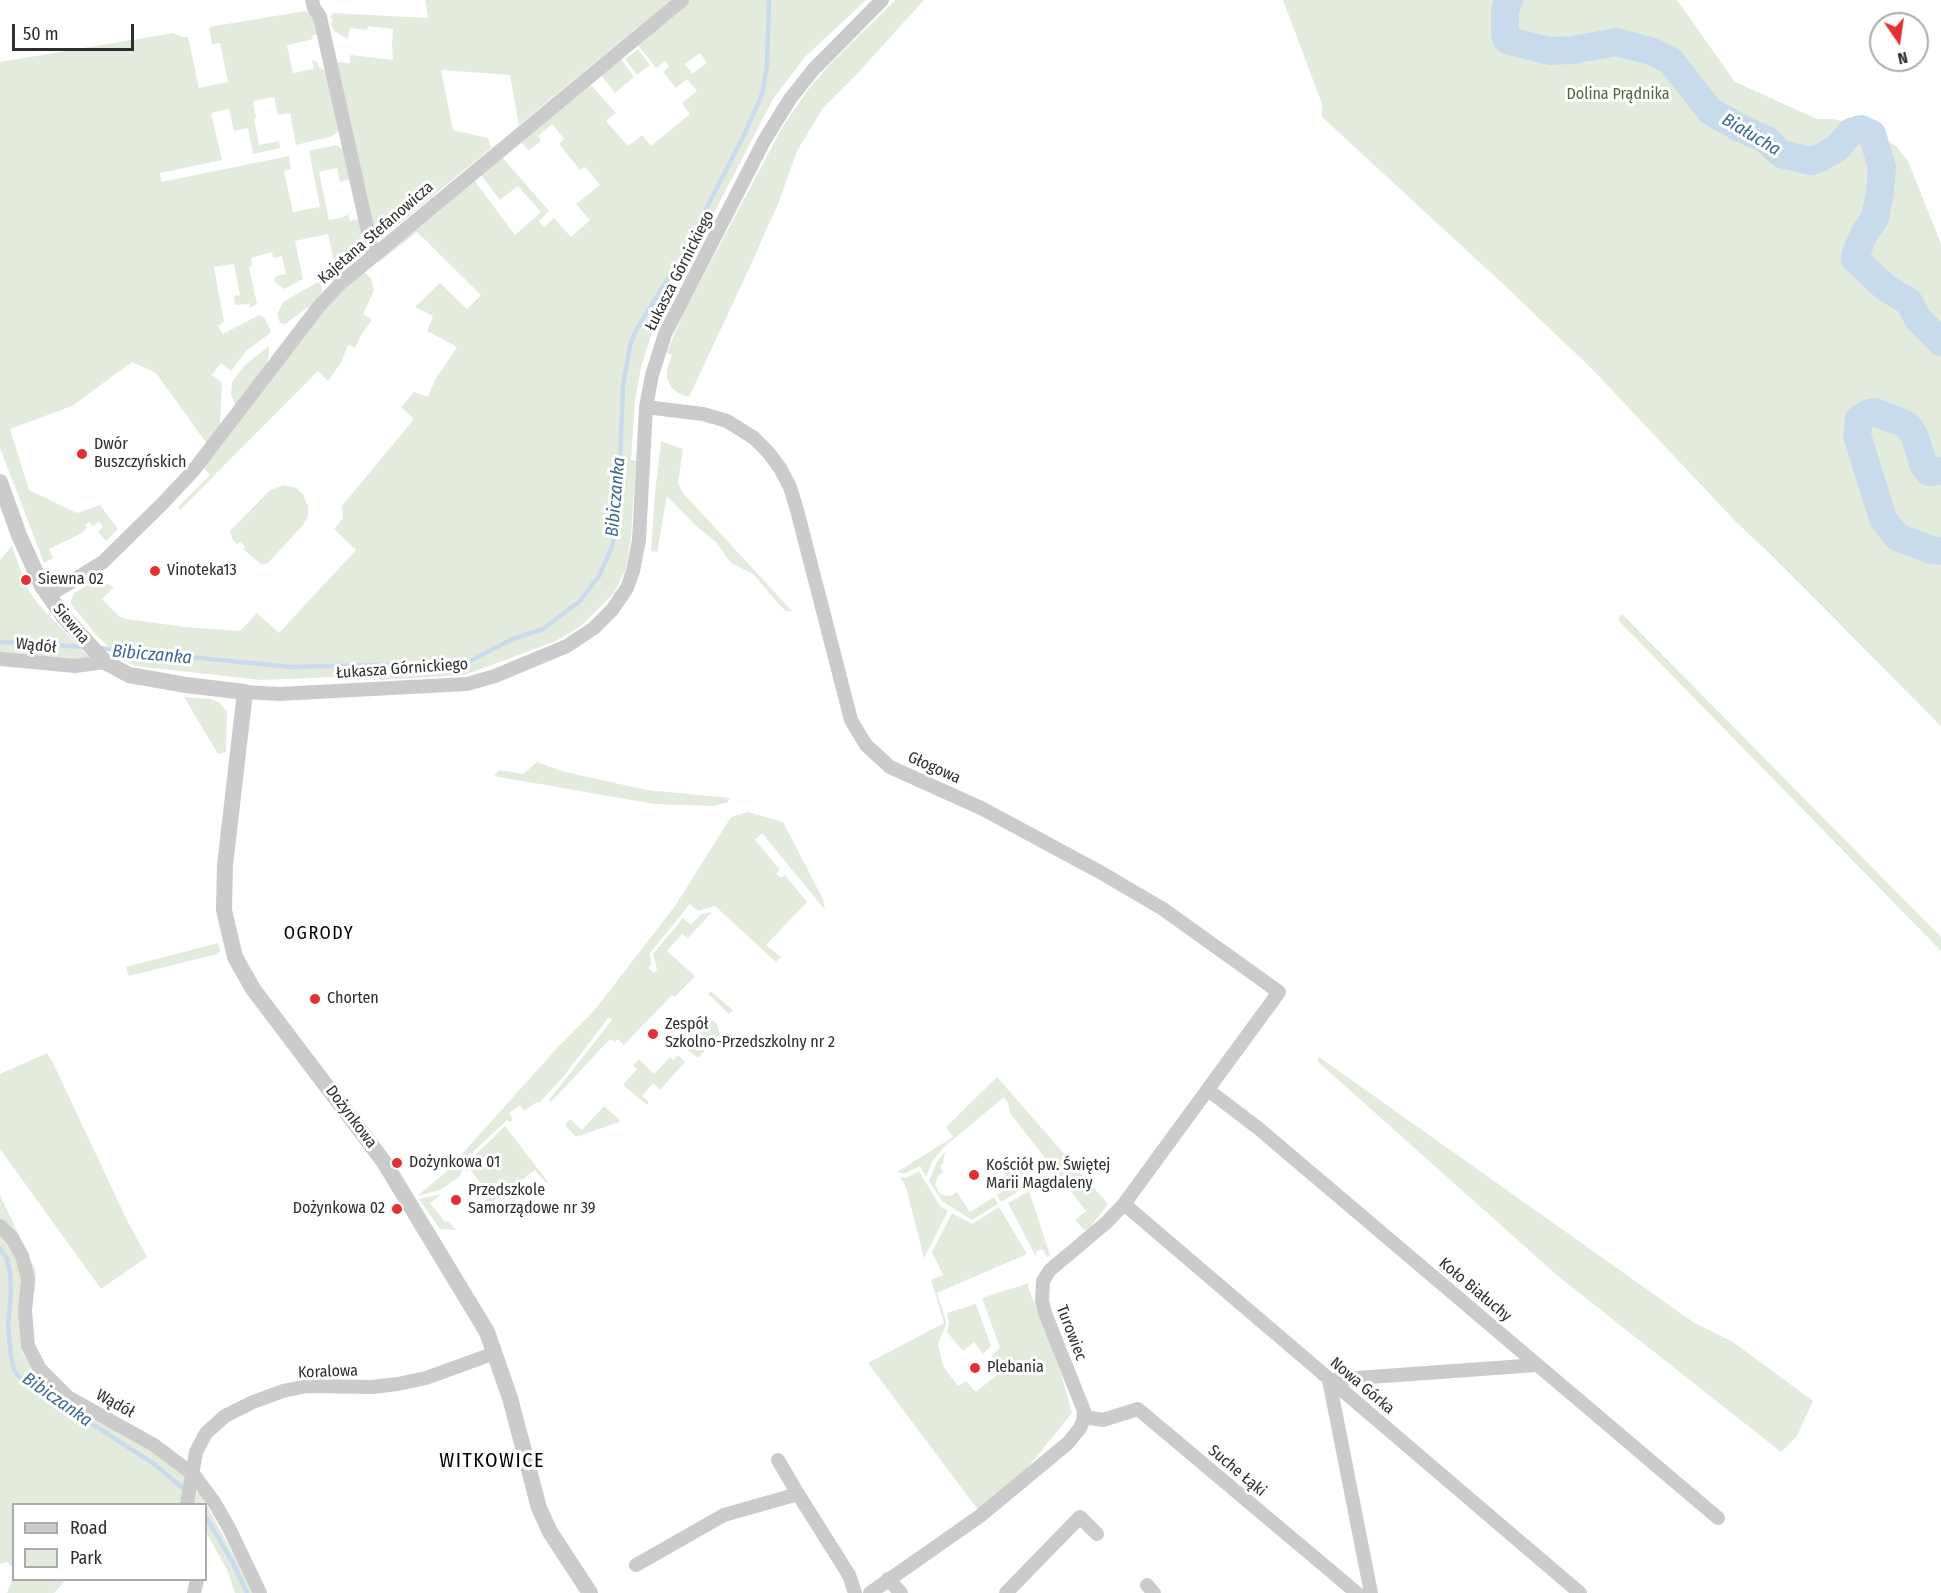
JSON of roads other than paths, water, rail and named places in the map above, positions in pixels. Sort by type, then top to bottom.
[{"type":"street","points":[[312,0],[320,17],[373,254]]},
{"type":"street","name":"Kajetana Stefanowicza","points":[[48,596],[106,560],[164,503],[193,471],[320,305],[342,282],[682,0]]},
{"type":"street","name":"Łukasza Górnickiego","points":[[245,692],[279,694],[467,684],[495,676],[567,646],[594,628],[612,610],[627,588],[639,540],[646,407],[652,375],[665,334],[764,141],[790,99],[813,70],[882,0]]},
{"type":"street","name":"Głogowa","points":[[646,407],[703,414],[727,422],[754,438],[780,468],[790,487],[797,510],[851,720],[866,745],[890,767],[981,808],[1163,909],[1279,992]]},
{"type":"street","name":"Siewna","points":[[0,482],[37,576],[48,596],[101,658],[129,675],[245,692]]},
{"type":"street","name":"Wądół","points":[[0,659],[75,666],[101,658]]},
{"type":"street","name":"Dożynkowa","points":[[245,692],[225,865],[224,910],[235,957],[253,989],[384,1162],[487,1332],[510,1398],[539,1508],[550,1532],[590,1593]]},
{"type":"street","name":"Turowiec","points":[[1084,1417],[1082,1402],[1045,1314],[1042,1301],[1043,1281],[1050,1270],[1107,1222],[1124,1204],[1279,992]]},
{"type":"street","name":"Koło Białuchy","points":[[1208,1090],[1258,1128],[1718,1518]]},
{"type":"street","name":"Nowa Górka","points":[[1124,1204],[1580,1593]]},
{"type":"street","name":"Wądół","points":[[0,1226],[12,1238],[22,1256],[28,1280],[25,1311],[28,1346],[40,1369],[68,1397],[154,1445],[193,1480],[214,1502],[230,1528],[260,1593]]},
{"type":"street","name":"Koralowa","points":[[187,1503],[196,1452],[207,1432],[225,1416],[253,1402],[283,1391],[307,1386],[372,1387],[398,1384],[426,1378],[495,1353]]},
{"type":"street","points":[[1371,1593],[1329,1380],[1537,1365]]},
{"type":"street","name":"Suche Łąki","points":[[1084,1417],[1103,1420],[1138,1409],[1357,1593]]},
{"type":"street","points":[[870,1593],[980,1516],[1068,1443],[1080,1428],[1084,1417]]},
{"type":"street","points":[[778,1460],[849,1575],[855,1593]]},
{"type":"street","points":[[636,1565],[724,1515],[798,1494]]},
{"type":"street","points":[[1006,1593],[1080,1517],[1097,1534]]},
{"type":"street","points":[[888,1580],[901,1593]]},
{"type":"waterway","name":"Bibiczanka","points":[[99,648],[291,667],[458,663],[470,661],[512,639],[543,629],[579,602],[599,576],[612,547],[618,515],[623,386],[630,346],[636,330],[681,258],[758,104],[763,91],[767,65],[769,0]]},
{"type":"waterway","name":"Białucha","points":[[1509,0],[1505,10],[1506,38],[1509,41],[1550,51],[1572,50],[1616,42],[1651,51],[1671,61],[1710,111],[1767,140],[1781,154],[1811,161],[1837,148],[1851,132],[1861,129],[1872,134],[1882,167],[1880,192],[1875,218],[1864,234],[1855,259],[1885,287],[1909,302],[1918,319],[1941,342]]},
{"type":"waterway","name":"Białucha","points":[[1941,471],[1929,472],[1923,464],[1915,437],[1905,424],[1875,412],[1859,419],[1857,435],[1883,519],[1897,537],[1931,550],[1941,551]]},
{"type":"waterway","name":"Bibiczanka","points":[[0,642],[84,647]]},
{"type":"waterway","name":"Bibiczanka","points":[[0,1249],[7,1258],[10,1274],[8,1326],[11,1357],[14,1370],[19,1377],[50,1400],[154,1464],[186,1491]]},
{"type":"waterway","name":"Bibiczanka","points":[[207,1519],[233,1563],[247,1593]]},
{"type":"place","name":"Dwór Buszczyńskich","points":[[82,454]]},
{"type":"place","name":"Vinoteka13","points":[[155,571]]},
{"type":"place","name":"Siewna 02","points":[[26,580]]},
{"type":"place","name":"Chorten","points":[[315,999]]},
{"type":"place","name":"Zespół Szkolno-Przedszkolny nr 2","points":[[653,1034]]},
{"type":"place","name":"Dożynkowa 01","points":[[397,1163]]},
{"type":"place","name":"Kościół pw. Świętej Marii Magdaleny","points":[[974,1175]]},
{"type":"place","name":"Przedszkole Samorządowe nr 39","points":[[456,1200]]},
{"type":"place","name":"Dożynkowa 02","points":[[397,1209]]},
{"type":"place","name":"Plebania","points":[[975,1368]]},
{"type":"district","name":"OGRODY","points":[[319,934]]},
{"type":"district","name":"WITKOWICE","points":[[492,1461]]},
{"type":"park label","name":"Dolina Prądnika","points":[[1618,95]]}]
